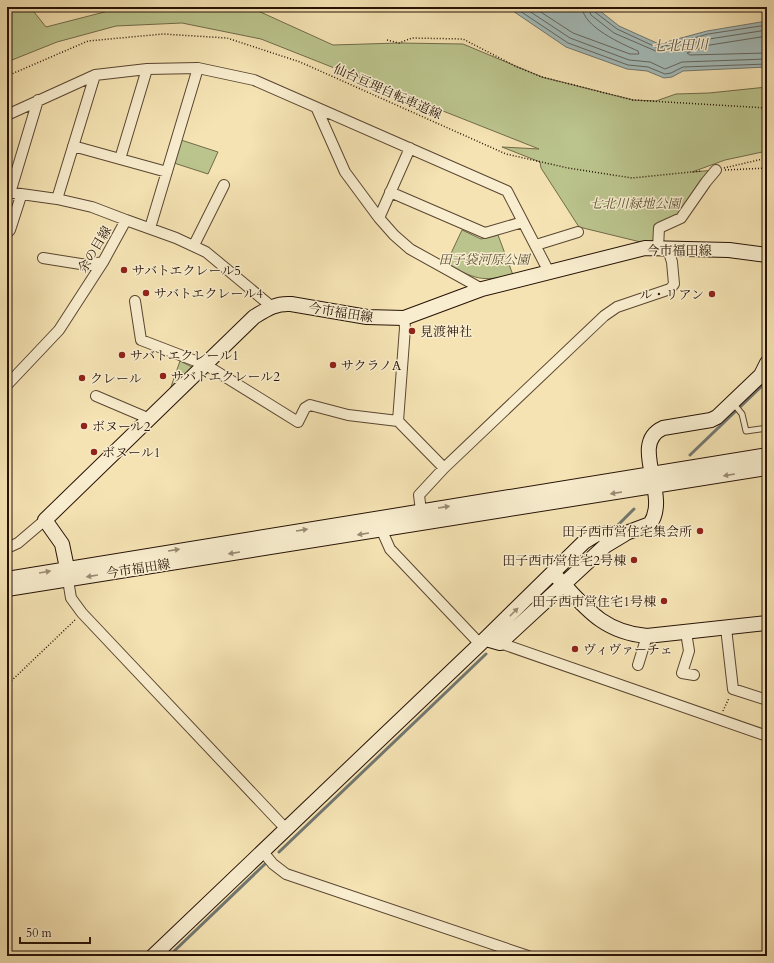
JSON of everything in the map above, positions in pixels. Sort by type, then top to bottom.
[{"type":"main road","name":"今市福田線","points":[[45,520],[254,317],[271,306],[291,304],[367,317],[404,318],[482,289],[645,248],[728,250],[767,255]]},
{"type":"main road","points":[[483,642],[500,644],[605,546],[626,533],[647,526],[655,518],[657,510],[649,445],[651,438],[656,432],[663,428],[711,420],[736,406],[761,375],[767,363]]},
{"type":"main road","name":"今市福田線","points":[[7,579],[67,574],[382,531],[653,480],[767,455]]},
{"type":"main road","name":"今市福田線","points":[[7,589],[67,574],[421,511],[653,480],[767,468]]},
{"type":"main road","points":[[45,520],[62,544],[67,574]]},
{"type":"main road","points":[[153,956],[483,642],[584,542],[597,534],[626,533]]},
{"type":"main road","points":[[553,572],[592,615],[604,624],[618,631],[647,636],[767,623]]},
{"type":"street","points":[[150,228],[198,68]]},
{"type":"street","points":[[7,114],[95,75],[147,69],[198,68],[254,80],[317,109],[507,191],[549,272]]},
{"type":"street","points":[[120,159],[147,69]]},
{"type":"street","points":[[57,199],[95,75]]},
{"type":"street","points":[[38,100],[9,193],[21,196],[57,199],[92,207],[126,220]]},
{"type":"street","points":[[317,109],[345,172],[379,218],[410,249],[482,289]]},
{"type":"street","points":[[73,146],[166,172]]},
{"type":"street","points":[[379,218],[410,148]]},
{"type":"street","points":[[421,511],[419,495],[444,468],[604,316],[617,307],[670,289],[674,284],[672,262],[663,248],[659,228],[681,218],[716,170]]},
{"type":"street","points":[[194,245],[208,213],[224,185]]},
{"type":"street","points":[[390,192],[485,233],[523,222]]},
{"type":"street","points":[[7,233],[10,230],[21,196]]},
{"type":"street","name":"余の目線","points":[[7,385],[59,330],[103,262],[126,220],[194,245],[206,252],[271,306]]},
{"type":"street","points":[[536,245],[578,232]]},
{"type":"street","points":[[43,258],[87,264],[103,262]]},
{"type":"street","points":[[135,301],[142,340],[206,365],[298,422],[305,408],[310,405],[348,415],[398,421],[444,468]]},
{"type":"street","points":[[398,421],[406,328],[404,318]]},
{"type":"street","points":[[96,396],[150,418]]},
{"type":"street","points":[[7,548],[18,543],[45,520]]},
{"type":"street","points":[[382,531],[390,549],[483,642]]},
{"type":"street","points":[[67,574],[71,598],[82,613],[286,829]]},
{"type":"street","points":[[726,628],[733,689],[767,700]]},
{"type":"street","points":[[686,632],[689,650],[682,673],[694,675]]},
{"type":"street","points":[[638,665],[647,636]]},
{"type":"street","points":[[500,644],[767,736]]},
{"type":"street","points":[[263,852],[286,874],[528,956]]},
{"type":"lane","points":[[736,406],[742,414],[746,431],[767,428]]},
{"type":"path","name":"仙台亘理自転車道線","points":[[7,76],[88,42],[163,34],[227,38],[300,62],[506,154],[568,168],[632,178],[716,170],[767,168]]},
{"type":"path","points":[[387,40],[399,42],[412,38],[463,39],[517,67],[542,77],[633,100],[767,108]]},
{"type":"path","points":[[716,170],[767,158]]},
{"type":"path","points":[[7,685],[82,613]]},
{"type":"path","points":[[719,720],[733,689]]},
{"type":"green space","name":"七北川緑地公園","points":[[7,7],[30,7],[46,27],[124,7],[242,7],[256,10],[333,45],[399,43],[463,44],[542,77],[633,100],[656,101],[676,94],[709,93],[767,87],[767,151],[725,160],[692,172],[716,170],[690,206],[658,232],[657,246],[579,227],[541,168],[540,162],[502,147],[539,149],[261,39],[182,23],[116,26],[57,42],[7,62]]},
{"type":"green space","points":[[181,140],[218,152],[208,174],[174,163]]},
{"type":"green space","name":"田子袋河原公園","points":[[462,230],[481,239],[498,235],[513,275],[485,279],[478,278],[446,264]]},
{"type":"green space","points":[[180,361],[198,370],[166,401]]},
{"type":"water","name":"七北田川","points":[[507,7],[595,7],[619,26],[659,44],[707,31],[767,21],[767,67],[683,71],[672,77],[664,78],[647,71],[627,69],[566,47]]},
{"type":"waterway","points":[[690,455],[767,381]]},
{"type":"waterway","points":[[617,526],[634,509]]},
{"type":"waterway","points":[[279,852],[486,654]]},
{"type":"waterway","points":[[169,956],[266,863]]},
{"type":"place","name":"サバトエクレール5","points":[[124,270]]},
{"type":"place","name":"サバトエクレール4","points":[[146,293]]},
{"type":"place","name":"ル・リアン","points":[[712,294]]},
{"type":"place","name":"見渡神社","points":[[412,331]]},
{"type":"place","name":"サバトエクレール1","points":[[122,355]]},
{"type":"place","name":"サクラノA","points":[[333,365]]},
{"type":"place","name":"サバトエクレール2","points":[[163,376]]},
{"type":"place","name":"クレール","points":[[82,378]]},
{"type":"place","name":"ボヌール2","points":[[84,426]]},
{"type":"place","name":"ボヌール1","points":[[94,452]]},
{"type":"place","name":"田子西市営住宅集会所","points":[[700,531]]},
{"type":"place","name":"田子西市営住宅2号棟","points":[[634,560]]},
{"type":"place","name":"田子西市営住宅1号棟","points":[[664,601]]},
{"type":"place","name":"ヴィヴァーチェ","points":[[575,649]]}]
